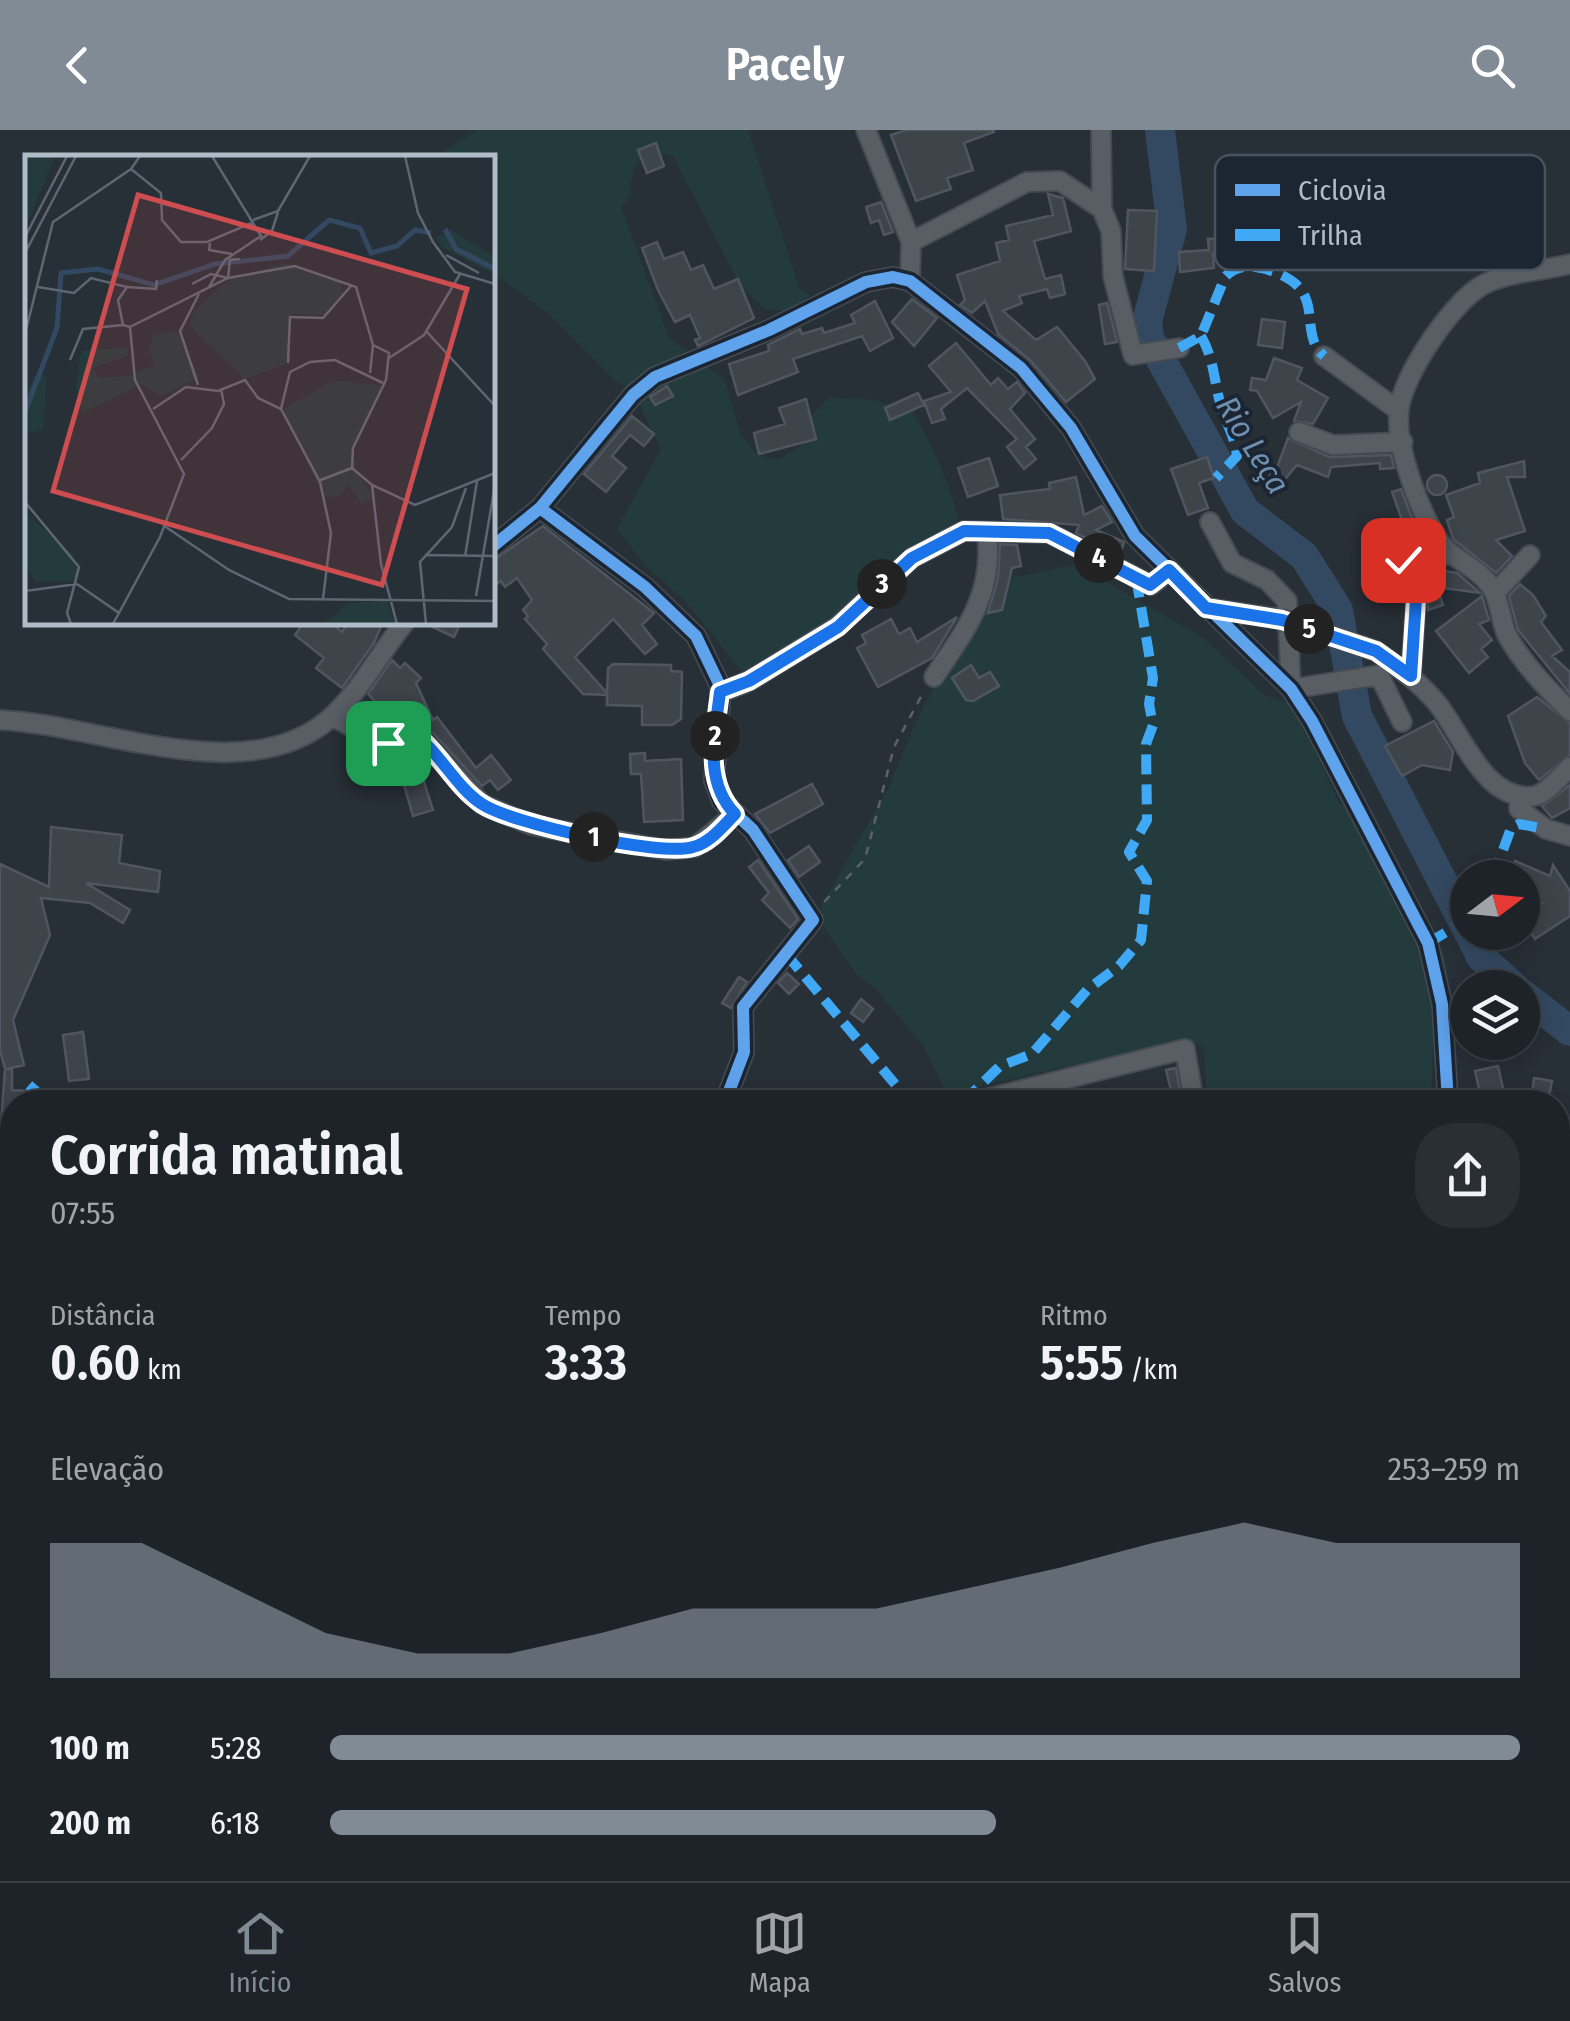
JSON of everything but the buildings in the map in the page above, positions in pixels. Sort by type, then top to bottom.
[{"type":"street","points":[[866,130],[911,242],[910,281]]},
{"type":"street","points":[[1101,130],[1102,209],[1112,231],[1113,276],[1133,356],[1180,348]]},
{"type":"street","points":[[911,242],[1027,182],[1060,181],[1102,209]]},
{"type":"street","points":[[1545,270],[1570,264]]},
{"type":"street","points":[[1448,555],[1414,491],[1398,411],[1416,369],[1452,310],[1484,284],[1544,270]]},
{"type":"street","points":[[495,545],[540,508],[633,396],[655,377],[768,330],[866,282],[893,277],[910,281],[1021,368],[1071,428],[1134,536],[1290,689],[1312,721],[1428,943],[1442,1004],[1447,1090]]},
{"type":"street","points":[[1324,356],[1398,411]]},
{"type":"street","points":[[1299,432],[1333,445],[1404,442]]},
{"type":"street","points":[[540,508],[645,586],[696,636],[720,692],[714,780],[722,801],[753,830],[813,920],[744,1007],[744,1052],[729,1090]]},
{"type":"street","points":[[1210,522],[1232,563],[1267,580],[1287,601],[1290,689]]},
{"type":"street","points":[[720,692],[749,681],[838,627],[891,573],[943,539],[964,531],[1049,533],[1150,585],[1169,570]]},
{"type":"street","points":[[934,677],[967,628],[984,593],[991,566],[987,534]]},
{"type":"street","points":[[1411,676],[1416,600],[1403,560],[1408,546],[1448,555],[1472,567],[1496,593],[1508,638],[1570,711]]},
{"type":"street","points":[[1496,593],[1530,555]]},
{"type":"street","points":[[1206,608],[1282,620],[1376,651],[1411,676],[1438,704],[1468,752],[1493,781],[1519,795],[1540,794],[1570,767]]},
{"type":"street","points":[[0,720],[232,752],[289,743],[332,716],[403,625]]},
{"type":"street","points":[[1290,689],[1314,688],[1360,674],[1379,674],[1402,722]]},
{"type":"street","points":[[332,716],[378,741],[424,742],[482,804],[531,825],[666,850],[694,847],[735,814]]},
{"type":"street","points":[[1519,795],[1519,809],[1546,829],[1570,836]]},
{"type":"street","points":[[1022,1090],[1185,1049],[1192,1090]]},
{"type":"path","points":[[813,920],[820,907],[865,860],[894,747],[934,677]]},
{"type":"green space","points":[[478,130],[748,130],[799,287],[810,296],[787,311],[766,310],[741,287],[673,156],[657,152],[635,164],[629,196],[621,207],[669,338],[725,380],[740,433],[758,456],[779,459],[811,439],[812,415],[829,398],[869,399],[912,411],[943,472],[961,538],[877,585],[756,689],[685,601],[645,565],[617,529],[661,449],[631,388],[615,381],[548,313],[495,274],[495,155],[438,155]]},
{"type":"green space","points":[[1078,565],[1205,639],[1264,695],[1293,704],[1338,801],[1361,821],[1423,929],[1444,953],[1450,1017],[1433,1045],[1431,1090],[1206,1090],[1204,1048],[1187,1039],[968,1090],[946,1090],[924,1047],[879,992],[856,974],[816,915],[890,785],[918,717],[994,575]]},
{"type":"waterway","name":"Rio Leça","points":[[1160,130],[1172,229],[1147,321],[1149,338],[1245,511],[1304,556],[1338,610],[1357,716],[1450,896]]},
{"type":"waterway","name":"Rio Leça","points":[[1478,950],[1495,970]]},
{"type":"waterway","name":"Rio Leça","points":[[1540,1008],[1570,1031]]},
{"type":"marked path","points":[[1179,348],[1201,336],[1225,277],[1235,270]]},
{"type":"marked path","points":[[1266,270],[1283,276],[1305,297],[1312,334],[1324,356]]},
{"type":"marked path","points":[[1201,336],[1237,456],[1216,478]]},
{"type":"marked path","points":[[975,1090],[1000,1066],[1032,1054],[1087,990],[1119,966],[1141,940],[1147,881],[1129,852],[1147,820],[1146,744],[1153,725],[1149,704],[1153,678],[1136,577]]},
{"type":"marked path","points":[[1499,860],[1511,828],[1519,824],[1546,829]]},
{"type":"marked path","points":[[1428,943],[1450,930]]},
{"type":"marked path","points":[[786,954],[900,1090]]},
{"type":"marked path","points":[[29,1085],[35,1090]]},
{"type":"cycle path","points":[[495,545],[540,508],[633,395],[655,377],[769,330],[866,282],[893,277],[910,281],[1021,368],[1071,428],[1135,536],[1291,689],[1312,721],[1428,943],[1442,1004],[1447,1090]]},
{"type":"cycle path","points":[[540,508],[645,587],[696,636],[721,688],[714,780],[722,801],[753,830],[813,920],[743,1007],[744,1052],[730,1090]]},
{"type":"route","points":[[388,743],[412,739],[424,742],[473,797],[515,820],[564,828],[618,844],[666,850],[694,847],[711,838],[735,814],[722,801],[714,780],[720,692],[749,681],[838,627],[863,606],[891,573],[943,539],[964,531],[1049,533],[1150,585],[1169,570],[1206,608],[1282,620],[1376,651],[1411,676],[1416,600],[1403,560]]}]
